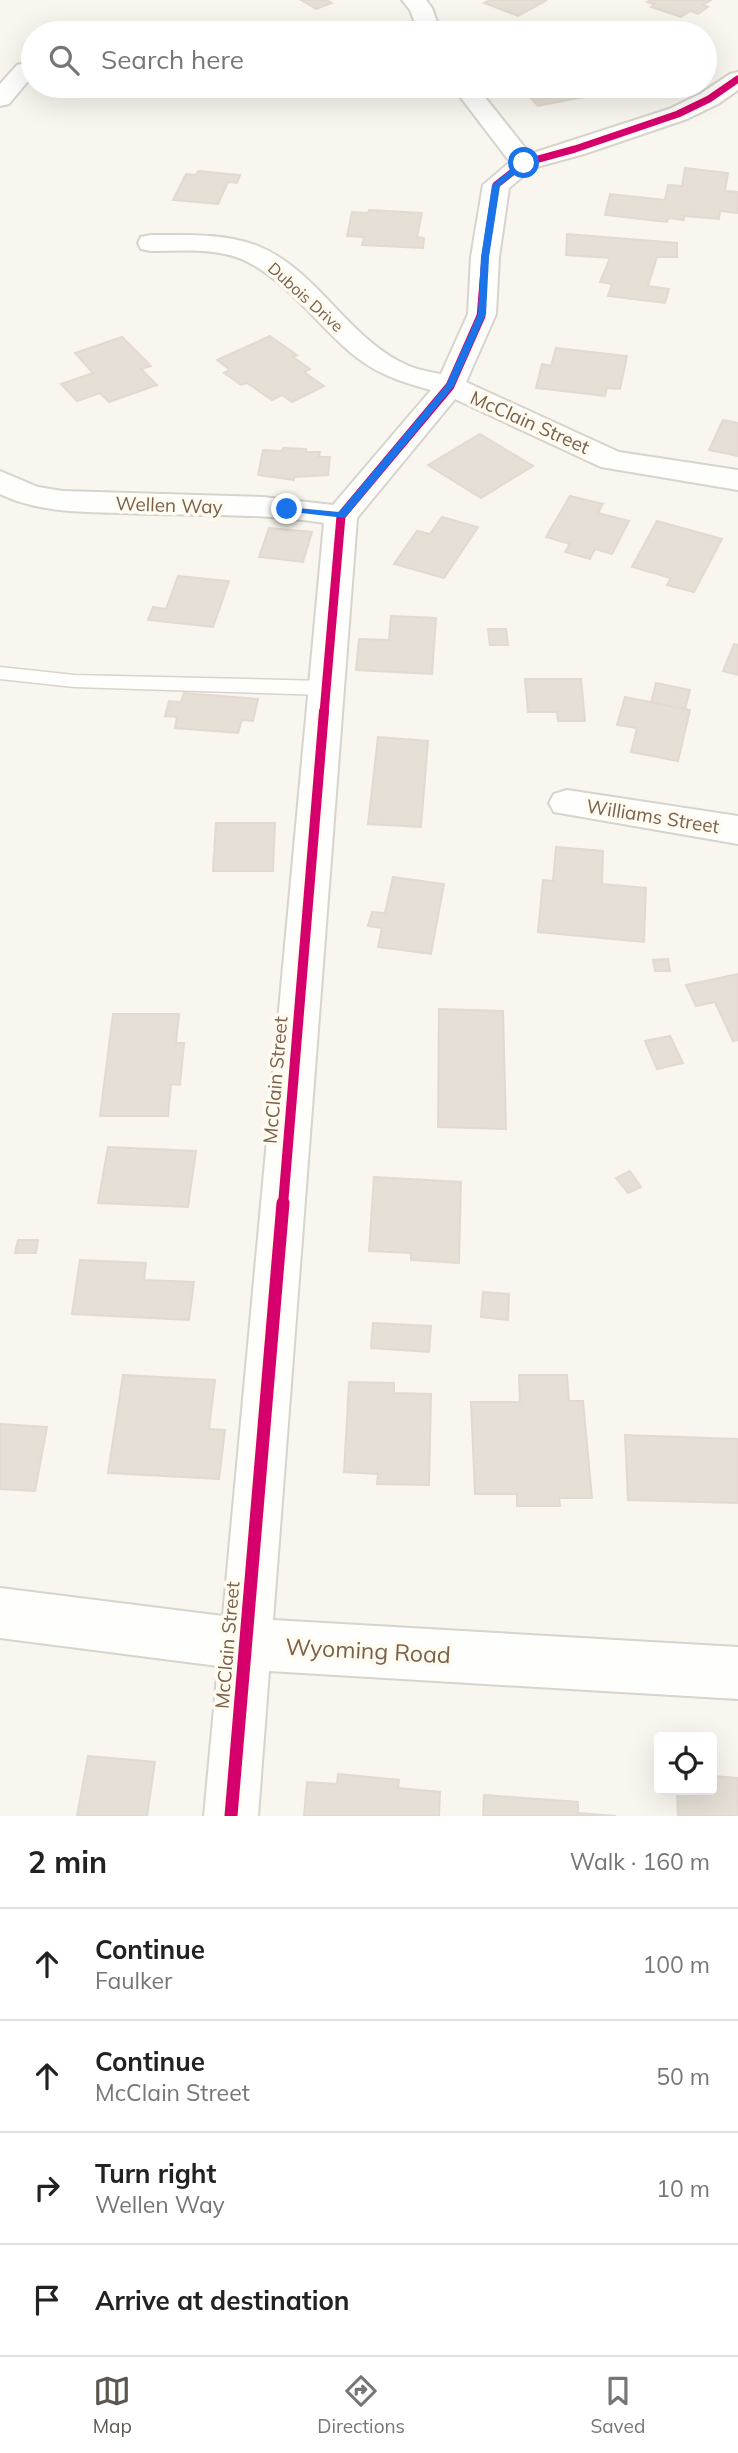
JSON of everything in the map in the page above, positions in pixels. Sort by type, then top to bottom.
[{"type":"street","points":[[413,0],[421,8],[426,21]]},
{"type":"street","points":[[0,99],[21,74]]},
{"type":"street","points":[[717,93],[738,79]]},
{"type":"street","points":[[473,98],[524,163]]},
{"type":"street","points":[[450,386],[482,314],[485,257],[496,185],[524,163],[575,149],[678,114],[710,98]]},
{"type":"street","name":"Dubois Drive","points":[[151,243],[216,244],[248,252],[263,259],[277,268],[362,348],[384,365],[398,372],[450,386]]},
{"type":"street","name":"McClain Street","points":[[231,1816],[341,516],[450,386],[612,460],[738,480]]},
{"type":"street","name":"Wellen Way","points":[[0,481],[28,493],[99,503],[287,509],[341,516]]},
{"type":"street","name":"Williams Street","points":[[567,803],[738,830]]},
{"type":"street","name":"Wyoming Road","points":[[0,1613],[244,1644],[738,1673]]},
{"type":"lane","points":[[0,673],[74,681],[326,688]]},
{"type":"building","points":[[301,0],[327,0],[332,3],[316,9]]},
{"type":"building","points":[[490,0],[547,0],[518,16],[484,3]]},
{"type":"building","points":[[711,0],[703,5],[708,7],[698,14],[690,11],[681,17],[651,7],[654,4],[647,2]]},
{"type":"building","points":[[531,98],[579,98],[538,106]]},
{"type":"building","points":[[685,168],[728,173],[725,191],[738,192],[738,213],[720,211],[719,219],[684,216],[684,220],[668,218],[667,222],[605,215],[610,194],[665,200],[668,185],[682,186]]},
{"type":"building","points":[[198,171],[240,175],[237,183],[228,182],[218,204],[173,200],[186,174],[196,175]]},
{"type":"building","points":[[369,210],[422,213],[417,237],[424,238],[423,248],[362,245],[364,237],[347,236],[352,212],[368,213]]},
{"type":"building","points":[[567,234],[677,243],[677,257],[657,257],[648,286],[669,289],[665,303],[608,296],[612,284],[600,282],[610,258],[566,255]]},
{"type":"building","points":[[270,336],[297,355],[293,357],[310,369],[304,372],[324,386],[292,402],[282,395],[272,400],[247,383],[241,385],[224,373],[230,370],[217,360]]},
{"type":"building","points":[[122,337],[151,366],[141,369],[157,385],[109,402],[100,393],[77,401],[61,384],[93,373],[75,353]]},
{"type":"building","points":[[556,348],[627,356],[620,389],[607,388],[605,396],[536,388],[542,364],[551,366]]},
{"type":"building","points":[[723,420],[738,423],[738,456],[709,450]]},
{"type":"building","points":[[480,434],[533,466],[481,498],[428,465]]},
{"type":"building","points":[[283,448],[306,449],[306,452],[320,452],[319,457],[330,457],[328,475],[294,477],[294,480],[258,475],[263,450],[282,451]]},
{"type":"building","points":[[570,496],[603,504],[598,513],[629,521],[612,554],[595,549],[590,559],[565,552],[570,544],[546,537]]},
{"type":"building","points":[[442,517],[478,527],[444,578],[394,564],[417,531],[430,534]]},
{"type":"building","points":[[657,521],[722,539],[694,592],[667,585],[671,578],[632,567]]},
{"type":"building","points":[[269,528],[312,532],[303,562],[259,557]]},
{"type":"building","points":[[178,576],[229,581],[213,627],[148,620],[153,607],[166,609]]},
{"type":"building","points":[[391,616],[436,618],[432,674],[356,670],[359,639],[389,640]]},
{"type":"building","points":[[488,629],[506,629],[508,645],[490,645]]},
{"type":"building","points":[[734,644],[738,645],[738,675],[723,671]]},
{"type":"building","points":[[525,679],[581,679],[585,721],[558,721],[557,712],[528,712]]},
{"type":"building","points":[[656,683],[690,690],[685,709],[651,703]]},
{"type":"building","points":[[184,693],[258,699],[253,721],[242,720],[238,733],[175,728],[177,717],[165,716],[169,701],[181,702]]},
{"type":"building","points":[[625,697],[690,710],[678,761],[631,752],[637,728],[617,725]]},
{"type":"building","points":[[378,737],[428,741],[421,827],[368,824]]},
{"type":"building","points":[[216,823],[275,823],[273,871],[213,871]]},
{"type":"building","points":[[556,847],[603,851],[602,884],[646,888],[644,942],[538,932],[543,880],[553,881]]},
{"type":"building","points":[[393,877],[444,884],[431,954],[378,947],[382,928],[368,926],[372,912],[385,913]]},
{"type":"building","points":[[668,959],[670,971],[655,971],[653,960]]},
{"type":"building","points":[[738,974],[738,1040],[733,1041],[715,1002],[696,1006],[686,985]]},
{"type":"building","points":[[439,1009],[503,1011],[506,1129],[438,1127]]},
{"type":"building","points":[[113,1014],[179,1014],[176,1043],[184,1043],[180,1085],[171,1084],[168,1116],[100,1116]]},
{"type":"building","points":[[670,1036],[683,1063],[657,1069],[645,1041]]},
{"type":"building","points":[[108,1147],[196,1151],[188,1207],[98,1203]]},
{"type":"building","points":[[630,1171],[641,1187],[628,1193],[616,1178]]},
{"type":"building","points":[[374,1177],[461,1182],[459,1263],[411,1260],[411,1253],[369,1251]]},
{"type":"building","points":[[18,1240],[38,1240],[36,1253],[15,1253]]},
{"type":"building","points":[[80,1260],[146,1263],[144,1280],[194,1282],[189,1320],[72,1314]]},
{"type":"building","points":[[483,1292],[509,1294],[508,1320],[481,1317]]},
{"type":"building","points":[[373,1323],[431,1326],[429,1352],[371,1348]]},
{"type":"building","points":[[123,1375],[215,1380],[209,1429],[225,1430],[219,1479],[108,1473]]},
{"type":"building","points":[[519,1375],[567,1375],[569,1401],[583,1401],[592,1498],[559,1498],[560,1506],[517,1506],[517,1494],[475,1494],[471,1402],[520,1402]]},
{"type":"building","points":[[349,1382],[394,1383],[394,1393],[431,1394],[429,1485],[377,1484],[378,1474],[344,1472]]},
{"type":"building","points":[[0,1424],[47,1427],[35,1491],[0,1489]]},
{"type":"building","points":[[625,1435],[738,1439],[738,1503],[628,1500]]},
{"type":"building","points":[[88,1756],[155,1762],[147,1816],[77,1816]]},
{"type":"building","points":[[338,1774],[399,1780],[398,1788],[440,1792],[439,1816],[304,1816],[307,1782],[337,1784]]},
{"type":"building","points":[[717,1776],[738,1778],[738,1816],[678,1816],[677,1795],[717,1795]]},
{"type":"building","points":[[484,1795],[578,1802],[578,1813],[616,1816],[483,1816]]},
{"type":"cycle path","points":[[717,93],[738,79]]},
{"type":"cycle path","points":[[231,1816],[341,516],[450,386],[482,314],[485,257],[496,185],[524,163],[575,149],[678,114],[710,98]]},
{"type":"route","points":[[287,509],[341,516],[450,386],[482,314],[485,257],[496,185],[524,163]]}]
